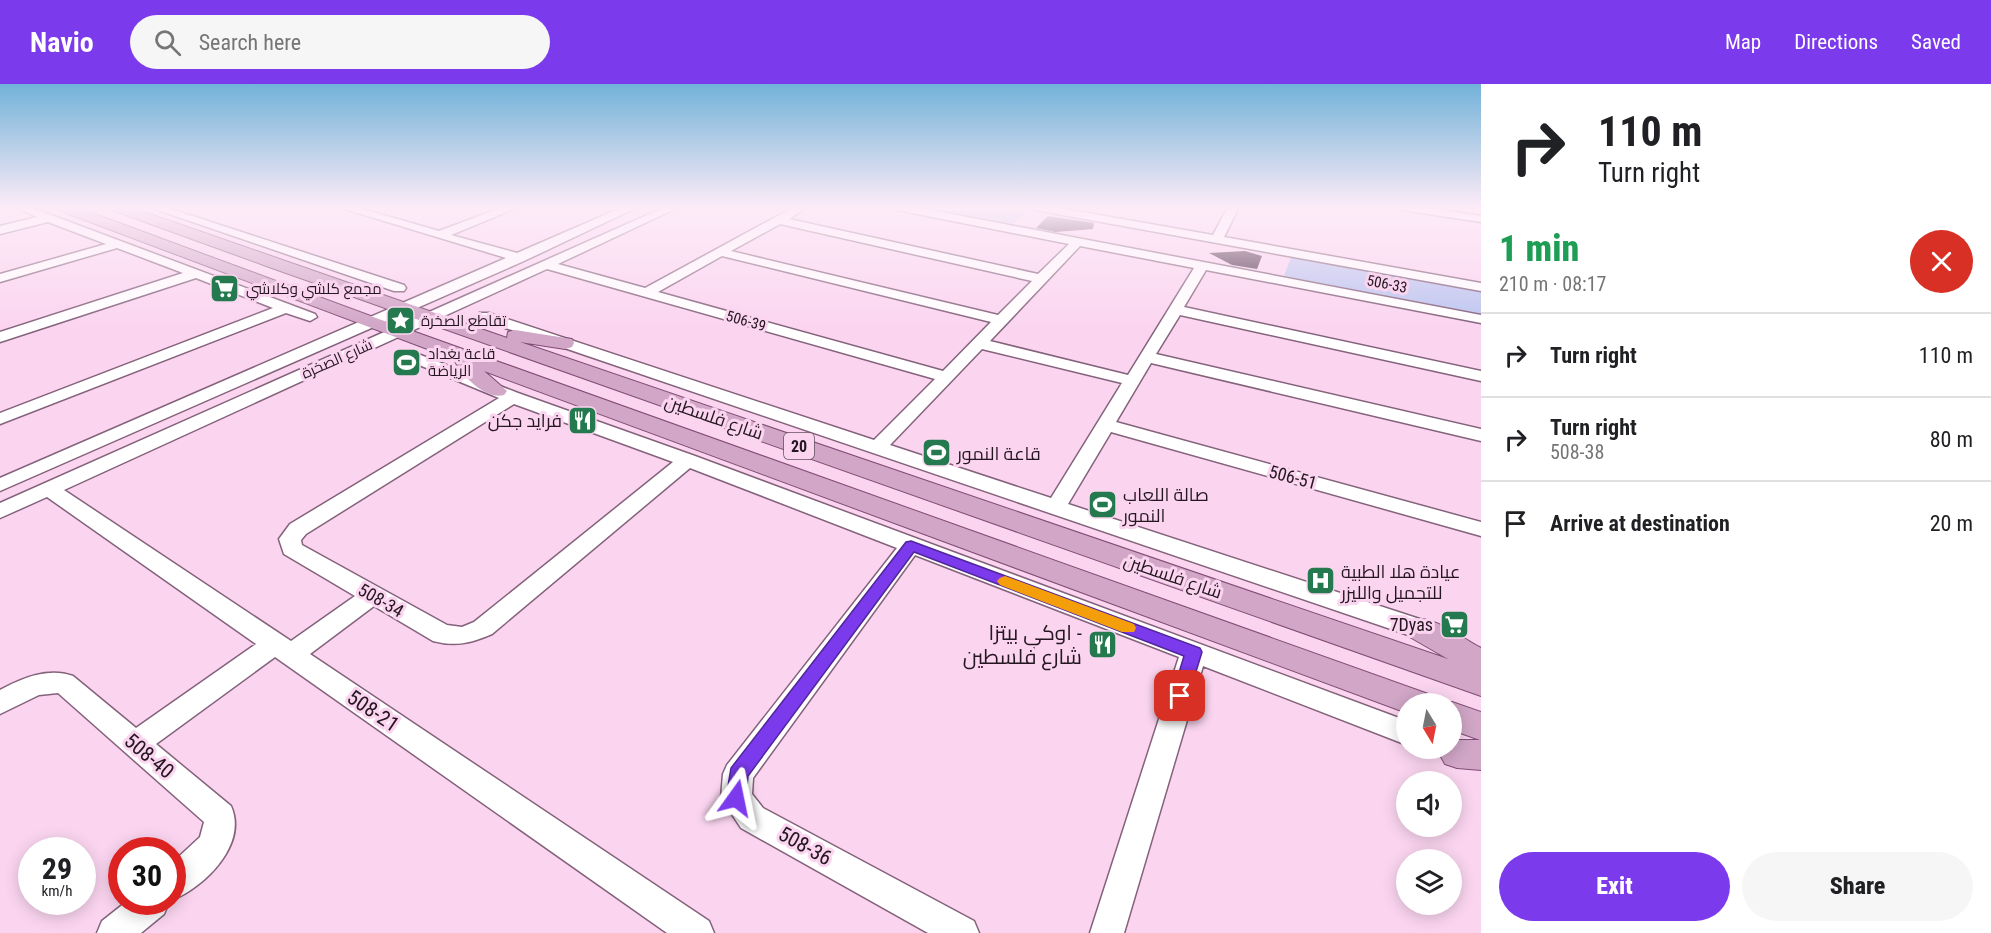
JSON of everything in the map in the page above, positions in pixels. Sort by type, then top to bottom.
[{"type":"main road","name":"شارع فلسطين","points":[[160,247],[249,276],[1396,696]]},
{"type":"main road","name":"شارع فلسطين","points":[[244,247],[401,299],[429,318],[475,324],[1481,683]]},
{"type":"main road","points":[[195,274],[249,276]]},
{"type":"main road","points":[[475,324],[565,343]]},
{"type":"main road","points":[[460,355],[481,379],[504,394]]},
{"type":"main road","points":[[1419,628],[1481,663]]},
{"type":"main road","points":[[1462,719],[1481,726]]},
{"type":"street","points":[[0,278],[109,247]]},
{"type":"street","points":[[125,247],[310,317]]},
{"type":"street","points":[[251,247],[274,256]]},
{"type":"street","points":[[479,247],[519,258]]},
{"type":"street","name":"شارع الصخرة","points":[[0,485],[370,322],[401,299],[519,258],[544,247]]},
{"type":"street","name":"شارع الصخرة","points":[[0,511],[587,247]]},
{"type":"street","points":[[646,293],[730,247]]},
{"type":"street","points":[[896,247],[1041,279]]},
{"type":"street","points":[[878,447],[1073,247]]},
{"type":"street","name":"506-33","points":[[1101,247],[1202,266],[1271,264],[1481,319]]},
{"type":"street","points":[[1231,247],[1271,264],[1481,287]]},
{"type":"street","points":[[720,252],[1002,320]]},
{"type":"street","name":"506-39","points":[[547,265],[946,377]]},
{"type":"street","points":[[1056,507],[1202,266]]},
{"type":"street","points":[[0,338],[195,274]]},
{"type":"street","points":[[0,419],[285,308]]},
{"type":"street","points":[[1176,310],[1481,376]]},
{"type":"street","points":[[565,343],[1481,649]]},
{"type":"street","points":[[979,343],[1133,381]]},
{"type":"street","points":[[1147,357],[1481,435]]},
{"type":"street","points":[[418,359],[504,394],[688,460],[1396,730]]},
{"type":"street","name":"508-34","points":[[504,394],[298,529],[290,539],[292,549],[442,634],[464,636],[483,628],[688,460]]},
{"type":"street","name":"506-51","points":[[1106,425],[1481,529]]},
{"type":"street","name":"508-21","points":[[48,489],[681,929]]},
{"type":"street","name":"508-36","points":[[911,545],[738,774],[736,798],[752,818],[962,933]]},
{"type":"street","points":[[135,744],[373,595]]},
{"type":"street","points":[[1107,933],[1194,652]]},
{"type":"street","name":"508-40","points":[[0,703],[28,686],[48,682],[64,683],[220,816],[220,830],[210,853],[186,873]]},
{"type":"street","points":[[114,933],[136,915]]},
{"type":"shaded area","points":[[1291,257],[1481,291],[1481,314],[1284,276]]},
{"type":"building","points":[[1245,251],[1262,256],[1257,269],[1232,265],[1209,253]]},
{"type":"slow traffic","points":[[1005,581],[1128,628]]},
{"type":"place","name":"مجمع كلشي وكلاشي","points":[[225,289]]},
{"type":"place","name":"تقاطع الصخرة","points":[[400,321]]},
{"type":"place","name":"قاعة بغداد الرياضة","points":[[407,363]]},
{"type":"place","name":"فرايد جكن","points":[[583,420]]},
{"type":"place","name":"قاعة النمور","points":[[936,453]]},
{"type":"place","name":"صالة اللعاب النمور","points":[[1102,504]]},
{"type":"place","name":"عيادة هلا الطبية للتجميل والليزر","points":[[1320,581]]},
{"type":"place","name":"7Dyas","points":[[1454,624]]},
{"type":"place","name":"اوكي بيتزا - شارع فلسطين","points":[[1103,645]]},
{"type":"route","points":[[736,798],[738,774],[911,545],[1194,652],[1180,696]]}]
